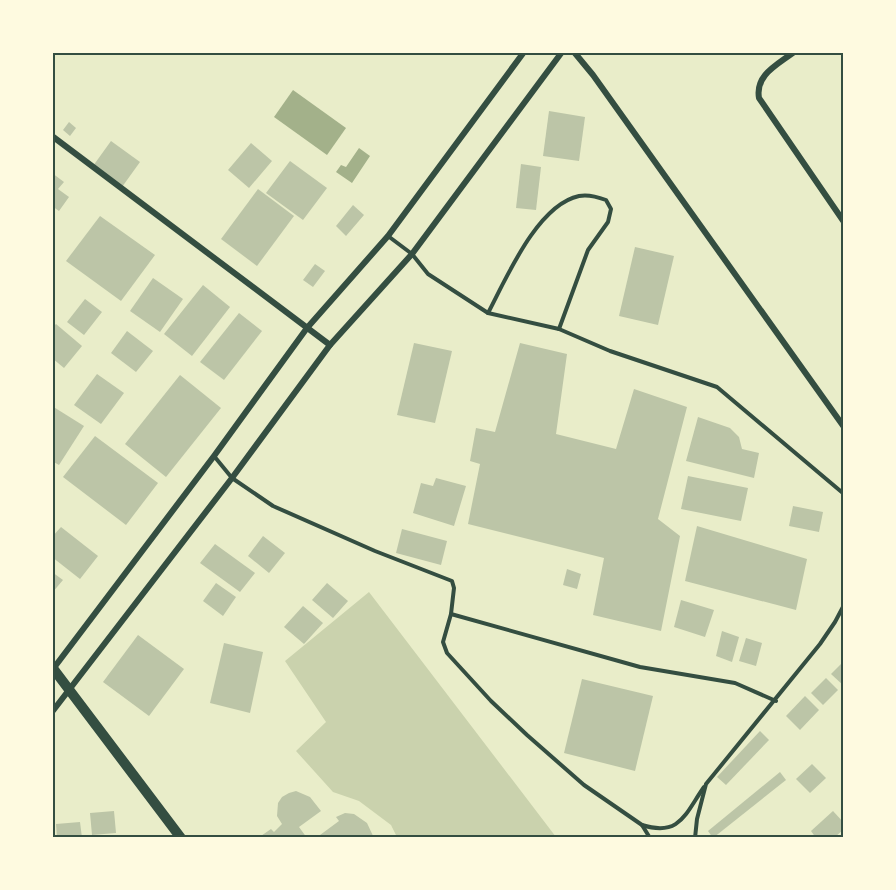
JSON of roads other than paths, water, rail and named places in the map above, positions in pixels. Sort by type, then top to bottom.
[{"type":"street","points":[[181,837],[53,668],[214,456],[307,328],[388,236],[524,52]]},
{"type":"street","points":[[52,712],[232,478],[330,345],[412,254],[562,52]]},
{"type":"street","points":[[574,52],[593,75],[843,427]]},
{"type":"street","points":[[794,52],[765,74],[759,82],[759,98],[843,222]]},
{"type":"street","points":[[52,136],[330,345]]},
{"type":"lane","points":[[488,314],[519,255],[549,213],[562,203],[580,196],[606,200],[611,209],[608,222],[588,250],[559,328]]},
{"type":"lane","points":[[388,236],[412,254],[428,274],[488,314],[559,328],[610,351],[717,387],[843,494]]},
{"type":"lane","points":[[214,456],[232,478],[273,506],[375,551],[452,581],[454,588],[451,614],[443,642],[447,653],[491,701],[584,785],[642,825],[657,830],[669,829],[677,824],[706,784],[776,701],[820,644],[843,606]]},
{"type":"lane","points":[[451,614],[640,667],[735,683],[776,701]]},
{"type":"lane","points":[[695,837],[706,784]]},
{"type":"lane","points":[[642,825],[650,837]]}]
